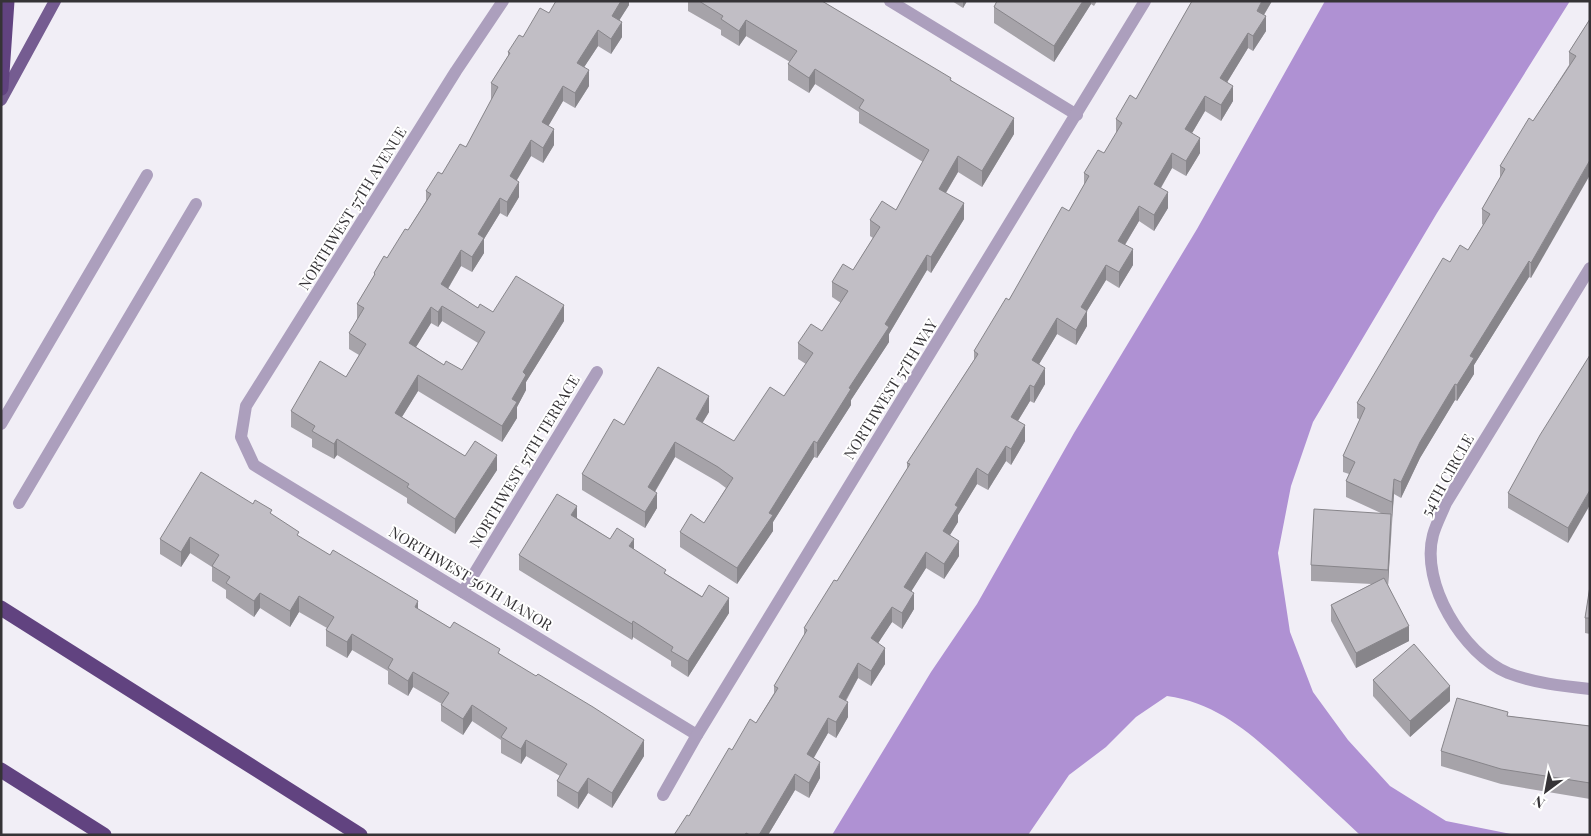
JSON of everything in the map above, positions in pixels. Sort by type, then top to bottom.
[{"type":"highway","points":[[1,88],[7,1]]},
{"type":"highway","points":[[1,608],[360,835]]},
{"type":"highway","points":[[1,770],[104,835]]},
{"type":"main road","points":[[1,100],[55,1]]},
{"type":"street","name":"NORTHWEST 57TH AVENUE","points":[[241,437],[246,406],[456,71],[503,1]]},
{"type":"street","points":[[890,1],[1077,115]]},
{"type":"street","name":"NORTHWEST 57TH WAY","points":[[663,795],[697,735],[1145,1]]},
{"type":"street","points":[[1,424],[147,175]]},
{"type":"street","points":[[19,503],[196,204]]},
{"type":"street","name":"54TH CIRCLE","points":[[1590,268],[1446,503],[1433,535],[1431,565],[1442,602],[1460,633],[1480,656],[1506,672],[1540,683],[1590,689]]},
{"type":"street","name":"NORTHWEST 57TH TERRACE","points":[[463,592],[597,372]]},
{"type":"street","name":"NORTHWEST 56TH MANOR","points":[[241,437],[254,465],[697,735]]},
{"type":"shaded area","points":[[1325,1],[1570,1],[1437,213],[1313,422],[1291,486],[1278,553],[1290,632],[1313,692],[1348,740],[1390,786],[1446,821],[1516,835],[1360,835],[1295,774],[1237,724],[1204,706],[1167,696],[1136,717],[1106,747],[1069,775],[1028,835],[832,835],[931,672],[977,604],[1074,433],[1197,229]]},
{"type":"building","points":[[556,1],[621,1],[612,16],[622,22],[611,39],[598,30],[577,63],[589,70],[575,93],[563,86],[542,122],[554,129],[543,148],[531,140],[510,176],[519,182],[507,202],[500,198],[478,234],[484,238],[472,257],[461,250],[441,284],[478,308],[480,304],[493,312],[516,276],[564,305],[523,372],[526,375],[512,399],[517,402],[502,426],[418,375],[395,413],[465,456],[475,441],[497,455],[455,519],[407,487],[409,484],[337,439],[334,444],[312,431],[315,426],[291,411],[320,361],[346,377],[366,344],[349,333],[364,308],[357,304],[374,273],[384,256],[387,258],[405,229],[408,230],[431,194],[426,191],[438,172],[442,174],[460,144],[466,147],[498,87],[491,83],[519,35],[523,37],[540,8],[549,13]],"holes":[[[442,306],[485,332],[462,370],[446,361],[444,365],[409,343],[431,307],[438,312]]]},
{"type":"building","points":[[699,1],[822,1],[1014,118],[982,171],[958,156],[939,189],[964,203],[931,257],[927,255],[885,324],[889,327],[849,388],[851,389],[817,443],[814,441],[769,513],[773,515],[737,568],[680,532],[691,514],[704,523],[733,478],[718,467],[675,442],[648,487],[657,493],[645,512],[582,474],[614,419],[624,425],[658,367],[709,396],[696,419],[734,441],[770,387],[784,396],[813,353],[798,343],[811,324],[822,331],[848,291],[832,282],[843,264],[853,270],[880,227],[870,220],[882,201],[896,210],[929,150],[859,108],[864,100],[815,69],[809,78],[788,64],[797,51],[746,20],[739,31],[721,19],[723,16]]},
{"type":"building","points":[[997,1],[1083,1],[1054,46],[994,7]]},
{"type":"building","points":[[1192,1],[1262,1],[1257,11],[1266,16],[1253,36],[1248,33],[1220,78],[1233,86],[1221,105],[1205,96],[1185,129],[1200,138],[1186,161],[1172,153],[1154,184],[1168,192],[1154,215],[1139,206],[1118,241],[1133,249],[1119,272],[1106,265],[1081,307],[1087,311],[1076,330],[1057,318],[1032,360],[1045,368],[1034,387],[1030,385],[1011,417],[1025,425],[1011,449],[1006,446],[988,475],[977,468],[955,505],[958,507],[943,531],[959,541],[944,564],[926,552],[904,587],[914,593],[902,613],[892,607],[871,638],[885,648],[871,671],[858,663],[839,697],[848,702],[836,722],[828,718],[807,754],[820,762],[809,783],[795,774],[759,835],[746,833],[745,835],[674,835],[687,815],[689,816],[729,748],[732,750],[750,719],[756,723],[778,688],[774,686],[807,630],[804,628],[834,580],[837,581],[910,464],[907,463],[978,354],[974,351],[1006,298],[1009,300],[1062,207],[1069,211],[1089,176],[1084,173],[1098,150],[1104,153],[1122,123],[1116,119],[1130,95],[1136,99]]},
{"type":"building","points":[[1590,19],[1590,160],[1531,263],[1529,261],[1470,356],[1474,358],[1457,385],[1455,384],[1420,442],[1401,482],[1394,479],[1392,502],[1346,481],[1355,462],[1343,456],[1365,408],[1357,403],[1443,258],[1450,262],[1460,245],[1468,250],[1490,214],[1482,209],[1505,169],[1500,166],[1529,118],[1533,121],[1576,56],[1569,52]]},
{"type":"building","points":[[1590,355],[1590,490],[1568,528],[1508,493],[1540,435]]},
{"type":"building","points":[[201,472],[253,504],[255,500],[272,510],[270,513],[299,532],[297,535],[330,555],[333,550],[418,601],[415,607],[450,628],[454,622],[500,649],[498,653],[536,676],[538,674],[644,740],[612,793],[588,778],[578,793],[557,781],[567,764],[526,740],[521,749],[501,737],[507,728],[472,705],[463,719],[441,705],[449,693],[413,672],[408,681],[388,668],[393,659],[352,634],[347,642],[326,630],[334,617],[299,596],[290,611],[260,593],[254,601],[226,583],[230,577],[212,566],[219,555],[190,537],[181,552],[160,539]]},
{"type":"building","points":[[557,494],[577,506],[571,515],[610,539],[617,528],[634,539],[629,546],[666,570],[664,573],[702,597],[709,585],[729,598],[688,661],[671,651],[673,647],[633,621],[632,624],[519,555]]},
{"type":"building","points":[[1314,509],[1391,514],[1388,570],[1311,565]]},
{"type":"building","points":[[1384,578],[1409,626],[1356,653],[1331,605]]},
{"type":"building","points":[[1590,586],[1590,618],[1585,618]]},
{"type":"building","points":[[1414,644],[1450,686],[1410,721],[1373,680]]},
{"type":"building","points":[[1457,698],[1508,712],[1507,716],[1590,726],[1590,783],[1501,769],[1441,751]]}]
